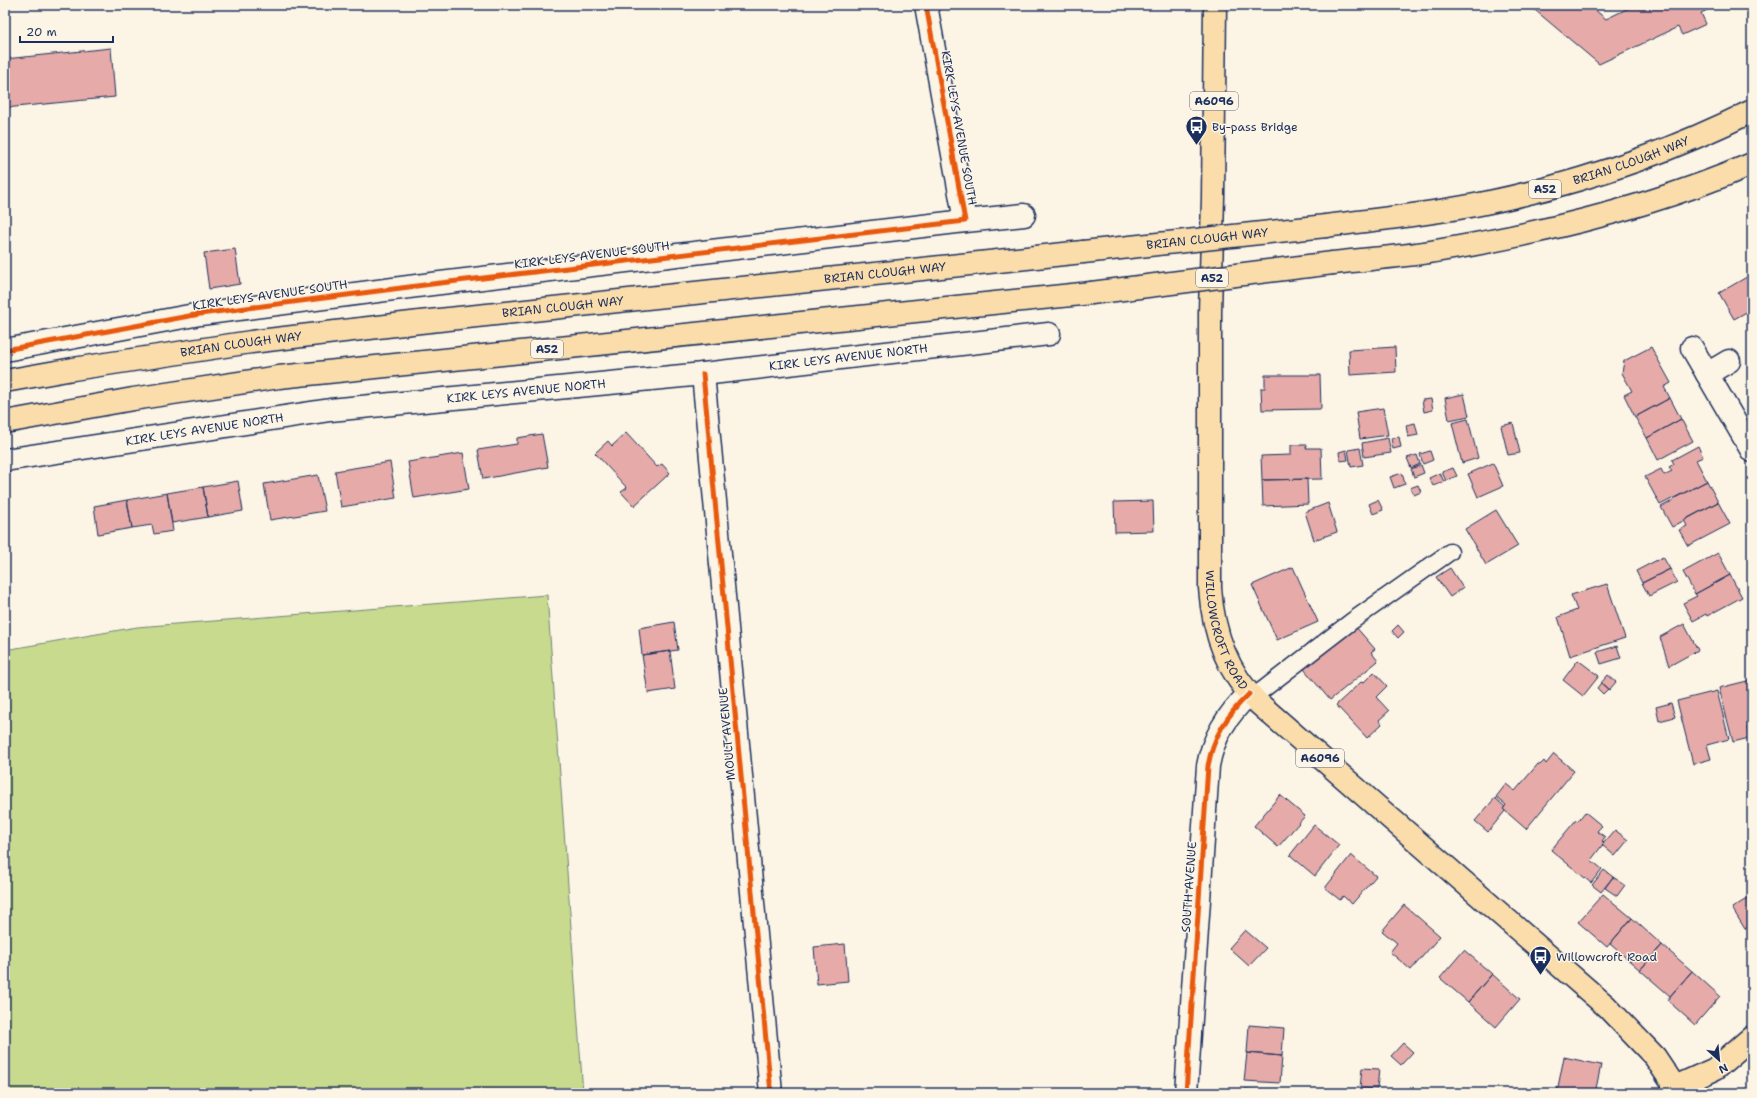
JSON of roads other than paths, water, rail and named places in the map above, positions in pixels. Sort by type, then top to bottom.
[{"type":"main road","name":"WILLOWCROFT ROAD","points":[[1214,5],[1213,197],[1210,313],[1210,588],[1215,626],[1223,652],[1237,678],[1250,696],[1276,721],[1606,1006],[1655,1057],[1674,1090]]},
{"type":"main road","name":"BRIAN CLOUGH WAY","points":[[5,381],[73,369],[251,342],[420,322],[1326,226],[1441,210],[1485,203],[1544,189],[1596,174],[1692,139],[1752,111]]},
{"type":"main road","name":"A52","points":[[5,422],[133,399],[279,378],[1091,293],[1429,252],[1574,223],[1680,192],[1752,164]]},
{"type":"main road","name":"A6096","points":[[1674,1090],[1715,1069],[1752,1037]]},
{"type":"street","name":"KIRK LEYS AVENUE SOUTH","points":[[926,5],[965,222]]},
{"type":"street","name":"KIRK LEYS AVENUE SOUTH","points":[[5,350],[200,314],[424,285],[1024,215]]},
{"type":"street","name":"KIRK LEYS AVENUE NORTH","points":[[5,460],[330,410],[703,374],[1049,334]]},
{"type":"street","points":[[1692,348],[1752,451]]},
{"type":"street","points":[[1707,374],[1729,361]]},
{"type":"street","name":"MOULT AVENUE","points":[[703,374],[771,1093]]},
{"type":"street","name":"SOUTH AVENUE","points":[[1186,1093],[1208,766],[1212,745],[1218,732],[1236,706],[1250,696]]},
{"type":"lane","points":[[1250,696],[1328,638],[1450,552]]},
{"type":"place","name":"By-pass Bridge","points":[[1197,146]]},
{"type":"place","name":"Willowcroft Road","points":[[1541,976]]}]
